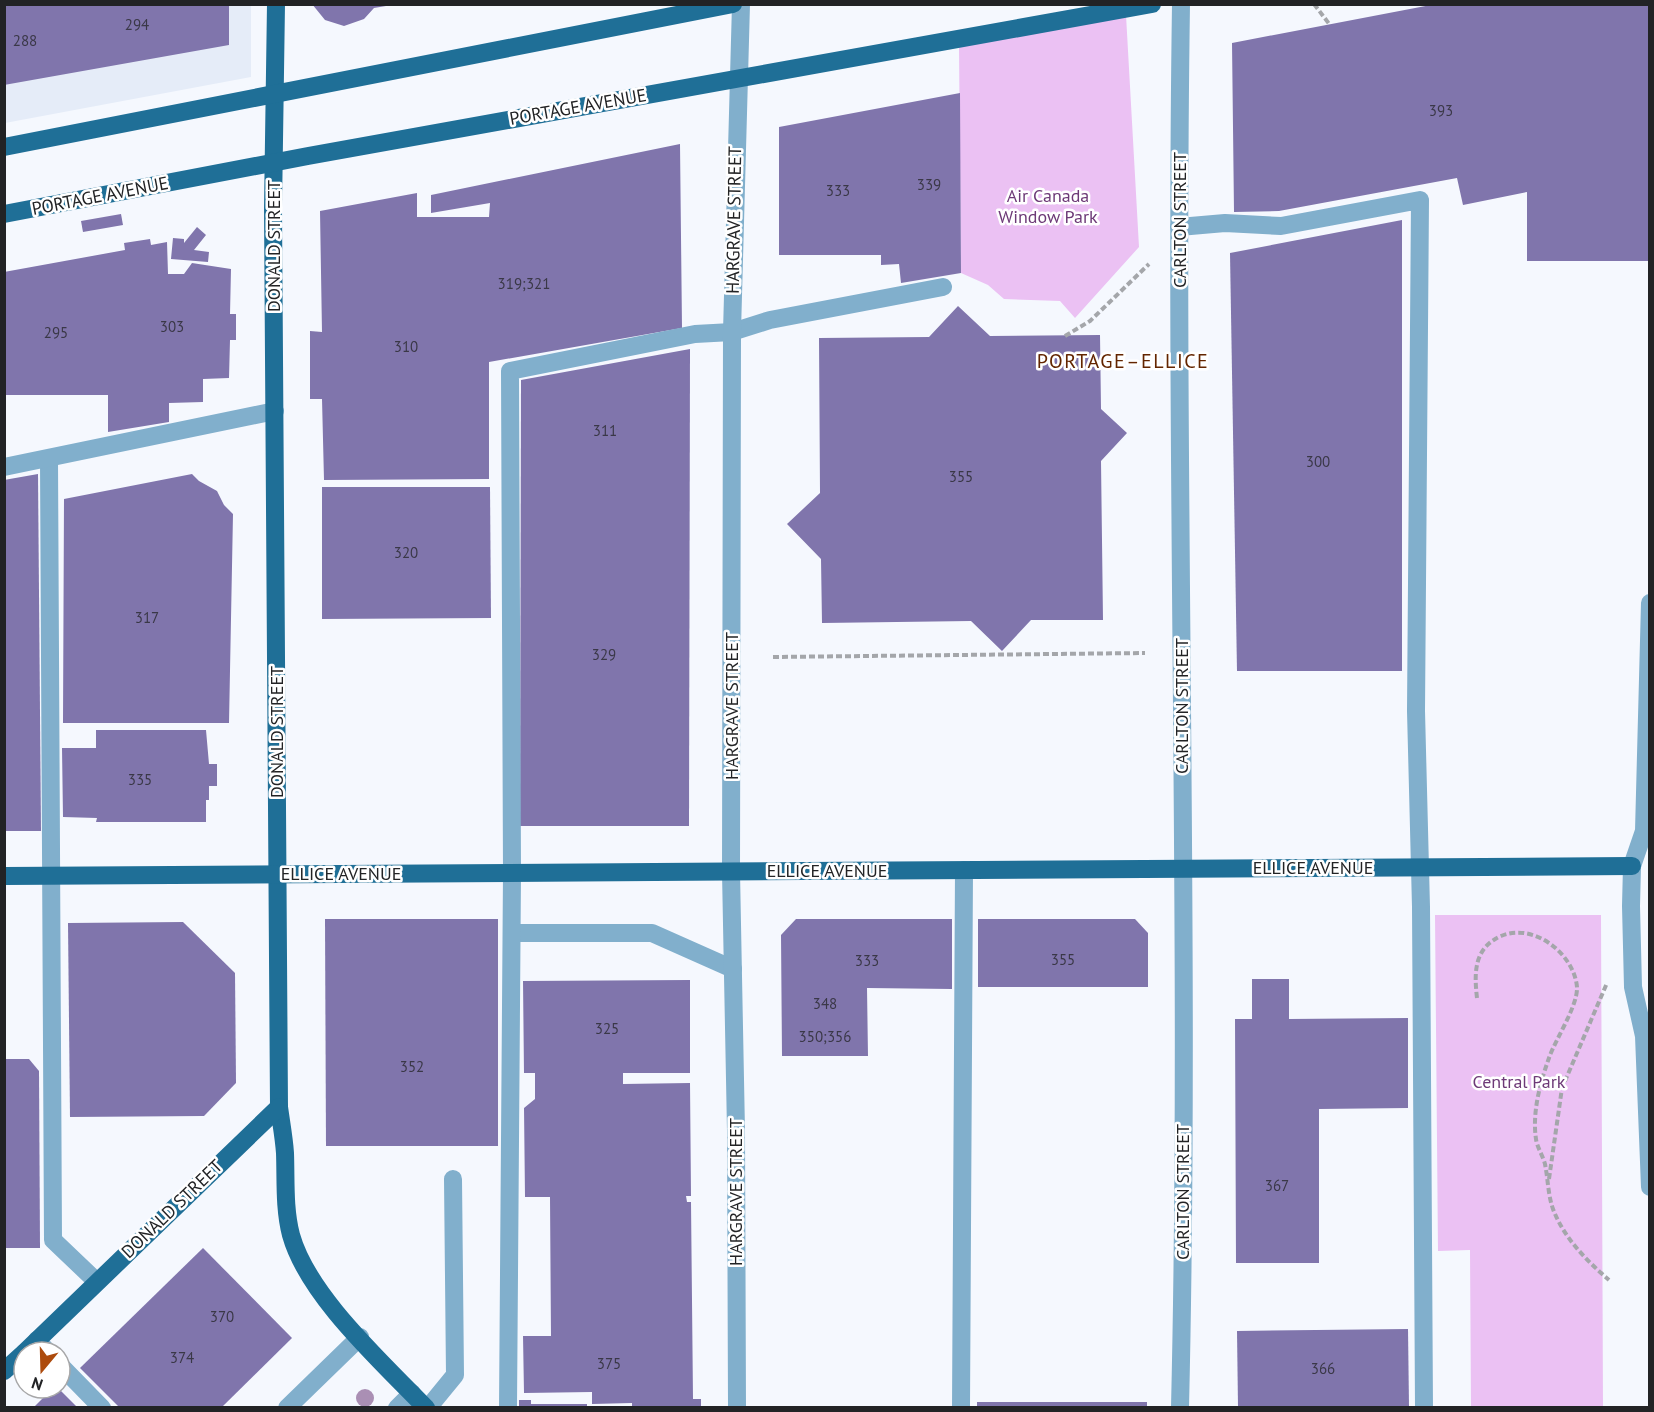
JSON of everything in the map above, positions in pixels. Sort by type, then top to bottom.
[{"type":"main road","name":"DONALD STREET","points":[[41,1340],[96,1281],[279,1107],[274,162],[276,4]]},
{"type":"main road","points":[[4,147],[734,4]]},
{"type":"main road","name":"PORTAGE AVENUE","points":[[4,214],[274,162],[1152,4]]},
{"type":"main road","name":"ELLICE AVENUE","points":[[4,876],[1641,866]]},
{"type":"main road","points":[[279,1107],[284,1150],[286,1210],[291,1236],[304,1269],[322,1296],[427,1407]]},
{"type":"street","name":"HARGRAVE STREET","points":[[737,1407],[731,872],[732,332],[737,78],[741,4]]},
{"type":"street","name":"CARLTON STREET","points":[[1180,1407],[1183,869],[1179,227],[1181,4]]},
{"type":"street","points":[[1179,227],[1225,223],[1281,226],[1419,200],[1416,711],[1424,1407]]},
{"type":"street","points":[[508,1407],[512,933],[510,371],[695,334],[732,332],[779,318],[943,287]]},
{"type":"street","points":[[4,467],[275,411]]},
{"type":"street","points":[[49,459],[53,1240],[96,1281]]},
{"type":"street","points":[[1650,603],[1644,831],[1633,987],[1644,1036],[1650,1187]]},
{"type":"street","points":[[961,1407],[964,870]]},
{"type":"street","points":[[512,933],[652,933],[733,969]]},
{"type":"street","points":[[1644,1036],[1650,1017]]},
{"type":"street","points":[[427,1407],[455,1375],[453,1179]]},
{"type":"street","points":[[287,1407],[360,1337]]},
{"type":"street","points":[[72,1377],[102,1407]]},
{"type":"street","points":[[397,1407],[412,1393]]},
{"type":"path","points":[[1314,4],[1330,25]]},
{"type":"path","points":[[1065,336],[1090,321],[1149,264]]},
{"type":"path","points":[[773,657],[1145,653]]},
{"type":"path","points":[[1477,998],[1474,971],[1483,949],[1502,936],[1525,933],[1545,940],[1561,952],[1574,969],[1577,990],[1540,1086],[1535,1119],[1536,1140],[1553,1208],[1568,1237],[1587,1261],[1609,1280]]},
{"type":"path","points":[[1548,1181],[1553,1160],[1562,1088],[1607,983]]},
{"type":"shaded area","points":[[5,5],[251,5],[251,77],[5,123]]},
{"type":"green space","name":"Air Canada Window Park","points":[[1126,15],[1139,247],[1075,318],[1060,301],[1004,299],[988,285],[961,273],[959,47]]},
{"type":"green space","name":"Central Park","points":[[1435,915],[1601,915],[1603,1407],[1471,1407],[1470,1250],[1438,1251]]},
{"type":"building","points":[[4,4],[229,4],[229,45],[4,85]]},
{"type":"building","points":[[312,4],[386,4],[386,6],[374,8],[364,19],[344,26],[325,20]]},
{"type":"building","points":[[1436,4],[1650,4],[1650,261],[1527,261],[1527,192],[1463,205],[1457,178],[1279,211],[1234,212],[1232,43]]},
{"type":"building","points":[[960,93],[961,273],[901,283],[899,264],[881,265],[881,255],[779,255],[779,127]]},
{"type":"building","points":[[680,144],[682,328],[489,362],[489,479],[324,480],[322,399],[310,399],[310,331],[322,332],[320,211],[417,193],[417,217],[489,217],[490,203],[431,213],[431,195]]},
{"type":"building","points":[[121,214],[123,225],[83,232],[81,221]]},
{"type":"building","points":[[1402,220],[1402,671],[1237,671],[1230,253]]},
{"type":"building","points":[[197,227],[206,235],[194,250],[209,252],[208,262],[171,259],[173,238],[184,239],[184,243]]},
{"type":"building","points":[[150,239],[151,245],[167,242],[168,274],[184,274],[192,263],[231,269],[230,314],[236,314],[236,340],[230,340],[229,378],[203,379],[203,402],[169,403],[169,422],[108,432],[108,395],[4,395],[4,272],[125,250],[124,243]]},
{"type":"building","points":[[958,306],[990,336],[1100,335],[1101,409],[1127,433],[1101,461],[1103,620],[1031,620],[1002,651],[971,621],[822,623],[821,559],[787,524],[820,493],[819,338],[929,337]]},
{"type":"building","points":[[690,349],[689,826],[520,826],[521,380]]},
{"type":"building","points":[[38,474],[41,831],[4,831],[4,480]]},
{"type":"building","points":[[192,474],[199,481],[217,491],[224,505],[233,514],[229,723],[63,723],[64,499]]},
{"type":"building","points":[[322,487],[490,487],[491,618],[322,619]]},
{"type":"building","points":[[96,730],[206,730],[209,764],[217,764],[217,786],[209,786],[209,800],[206,800],[206,822],[96,822],[97,818],[63,817],[62,748],[96,748]]},
{"type":"building","points":[[325,919],[498,919],[498,1146],[326,1146]]},
{"type":"building","points":[[796,919],[952,919],[952,989],[867,988],[868,1056],[782,1056],[781,935]]},
{"type":"building","points":[[978,919],[1135,919],[1148,933],[1148,987],[978,987]]},
{"type":"building","points":[[183,922],[235,973],[236,1083],[204,1116],[70,1117],[68,923]]},
{"type":"building","points":[[1252,979],[1289,979],[1289,1019],[1408,1018],[1408,1108],[1319,1109],[1319,1263],[1236,1263],[1235,1019],[1252,1019]]},
{"type":"building","points":[[690,980],[690,1073],[623,1073],[623,1084],[690,1083],[691,1196],[686,1196],[687,1202],[691,1202],[693,1399],[701,1399],[701,1407],[632,1407],[632,1403],[592,1404],[592,1392],[524,1393],[523,1336],[551,1336],[550,1197],[525,1197],[524,1108],[535,1099],[535,1073],[524,1073],[523,981]]},
{"type":"building","points":[[4,1059],[29,1059],[39,1071],[40,1248],[4,1248]]},
{"type":"building","points":[[203,1248],[292,1338],[222,1407],[119,1407],[80,1368]]},
{"type":"building","points":[[1408,1329],[1409,1407],[1238,1407],[1237,1331]]},
{"type":"building","points":[[41,1400],[70,1400],[77,1407],[34,1407]]},
{"type":"building","points":[[519,1400],[531,1400],[531,1404],[587,1404],[587,1407],[519,1407]]},
{"type":"building","points":[[977,1402],[1147,1402],[1147,1407],[977,1407]]},
{"type":"district","name":"PORTAGE–ELLICE","points":[[1123,361]]}]
